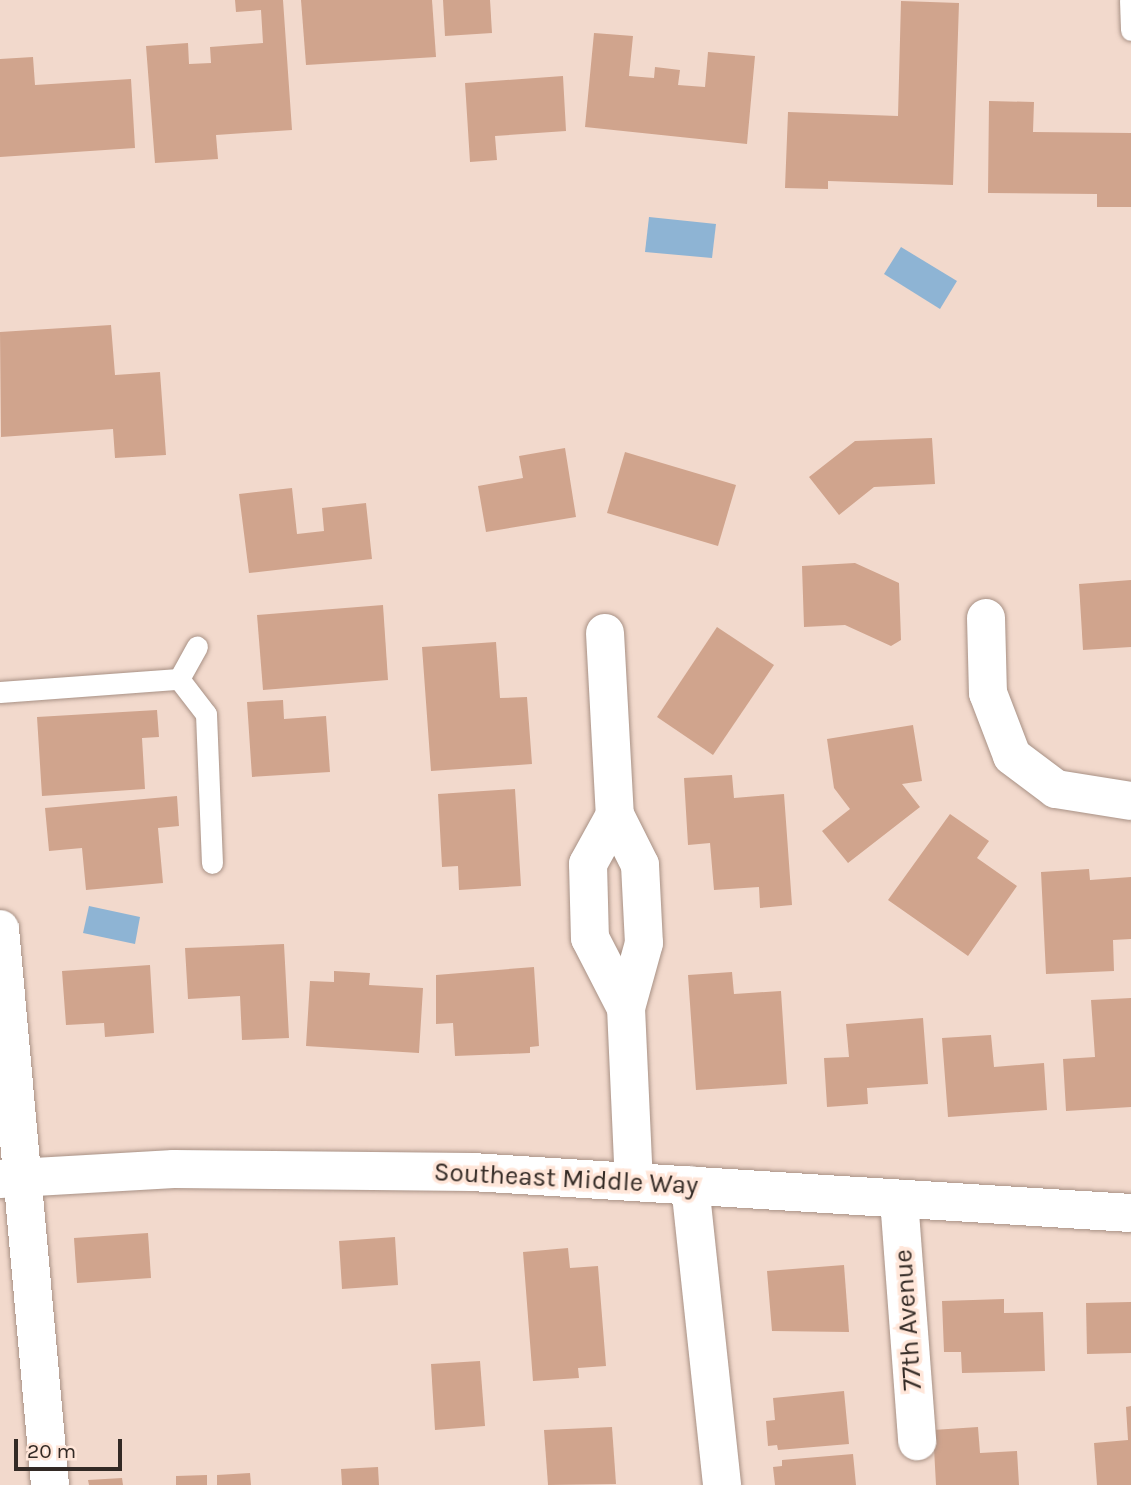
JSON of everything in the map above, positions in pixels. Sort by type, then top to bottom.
[{"type":"street","points":[[986,618],[988,693],[1012,756],[1056,789],[1131,801]]},
{"type":"street","points":[[604,634],[615,815],[640,865],[644,943],[626,1008],[634,1181]]},
{"type":"street","points":[[615,815],[588,864],[590,938],[626,1008]]},
{"type":"street","points":[[0,929],[9,1178],[50,1485]]},
{"type":"street","name":"Southeast Middle Way","points":[[9,1178],[298,1168],[634,1181],[1131,1213]]},
{"type":"street","points":[[690,1185],[722,1485]]},
{"type":"street","name":"77th Avenue","points":[[900,1199],[917,1441]]},
{"type":"lane","points":[[1130,0],[1131,30]]},
{"type":"lane","points":[[179,679],[197,647]]},
{"type":"lane","points":[[0,692],[179,679]]},
{"type":"lane","points":[[179,679],[206,714],[212,863]]},
{"type":"water","points":[[649,217],[716,224],[712,258],[645,252]]},
{"type":"water","points":[[901,247],[957,281],[940,309],[884,274]]},
{"type":"water","points":[[89,906],[140,917],[135,944],[83,933]]},
{"type":"building","points":[[235,0],[283,0],[292,130],[216,135],[218,159],[155,163],[146,46],[188,43],[189,64],[211,63],[210,47],[263,43],[261,10],[236,12]]},
{"type":"building","points":[[301,0],[432,0],[436,57],[306,65]]},
{"type":"building","points":[[443,0],[490,0],[492,33],[445,36]]},
{"type":"building","points":[[901,1],[959,3],[953,185],[828,181],[828,189],[785,188],[788,112],[898,116]]},
{"type":"building","points":[[594,33],[633,36],[629,76],[654,78],[655,67],[680,70],[678,85],[705,87],[708,52],[755,56],[747,144],[585,127]]},
{"type":"building","points":[[33,57],[35,85],[131,79],[135,148],[0,157],[0,59]]},
{"type":"building","points":[[563,76],[566,131],[495,136],[497,160],[470,162],[465,83]]},
{"type":"building","points":[[989,101],[1034,102],[1033,132],[1131,133],[1131,207],[1097,207],[1097,194],[988,193]]},
{"type":"building","points":[[111,325],[115,375],[160,372],[166,455],[115,458],[113,429],[1,437],[0,332]]},
{"type":"building","points":[[932,438],[935,484],[874,487],[839,515],[809,477],[855,441]]},
{"type":"building","points":[[565,448],[576,517],[486,532],[478,486],[523,478],[519,456]]},
{"type":"building","points":[[625,452],[736,485],[718,546],[607,513]]},
{"type":"building","points":[[292,488],[297,534],[324,531],[322,508],[366,503],[372,559],[249,573],[239,494]]},
{"type":"building","points":[[855,563],[899,583],[901,640],[891,646],[845,625],[804,627],[802,566]]},
{"type":"building","points":[[1131,580],[1131,647],[1083,650],[1079,584]]},
{"type":"building","points":[[383,605],[388,680],[263,690],[257,615]]},
{"type":"building","points":[[717,627],[774,665],[713,755],[657,717]]},
{"type":"building","points":[[496,642],[500,698],[527,697],[532,764],[431,771],[422,647]]},
{"type":"building","points":[[283,700],[284,719],[326,716],[330,772],[252,777],[247,702]]},
{"type":"building","points":[[157,710],[159,737],[142,738],[145,789],[42,796],[37,717]]},
{"type":"building","points":[[913,725],[922,781],[902,784],[920,807],[848,863],[822,831],[850,809],[834,788],[827,739]]},
{"type":"building","points":[[732,775],[734,798],[784,794],[792,905],[760,908],[759,887],[714,890],[710,843],[688,845],[684,778]]},
{"type":"building","points":[[515,789],[521,886],[459,890],[458,866],[442,867],[438,794]]},
{"type":"building","points":[[177,796],[179,826],[158,828],[163,883],[86,890],[82,848],[49,851],[45,808]]},
{"type":"building","points":[[950,814],[989,841],[977,858],[1017,886],[968,956],[888,900]]},
{"type":"building","points":[[1089,869],[1090,880],[1131,877],[1131,939],[1113,940],[1114,971],[1046,974],[1041,872]]},
{"type":"building","points":[[284,944],[289,1038],[242,1040],[240,996],[188,999],[185,948]]},
{"type":"building","points":[[150,965],[154,1033],[105,1037],[104,1023],[66,1025],[62,971]]},
{"type":"building","points":[[534,967],[539,1046],[530,1047],[530,1053],[455,1056],[453,1023],[436,1024],[436,975]]},
{"type":"building","points":[[334,971],[370,973],[369,985],[423,988],[419,1053],[306,1046],[310,981],[334,982]]},
{"type":"building","points":[[732,972],[734,994],[781,991],[787,1084],[696,1090],[688,975]]},
{"type":"building","points":[[1131,998],[1131,1107],[1066,1111],[1063,1059],[1095,1057],[1091,1000]]},
{"type":"building","points":[[923,1018],[928,1084],[867,1088],[868,1104],[827,1107],[824,1058],[849,1057],[846,1024]]},
{"type":"building","points":[[991,1035],[994,1067],[1044,1063],[1047,1110],[948,1117],[942,1038]]},
{"type":"building","points":[[148,1233],[151,1278],[77,1283],[74,1238]]},
{"type":"building","points":[[395,1237],[398,1285],[342,1289],[339,1241]]},
{"type":"building","points":[[568,1248],[570,1268],[598,1266],[606,1366],[578,1368],[579,1378],[533,1381],[523,1252]]},
{"type":"building","points":[[844,1265],[849,1332],[772,1331],[767,1271]]},
{"type":"building","points":[[1004,1299],[1004,1313],[1043,1312],[1045,1371],[962,1373],[961,1352],[944,1352],[942,1301]]},
{"type":"building","points":[[1131,1302],[1131,1353],[1087,1354],[1086,1303]]},
{"type":"building","points":[[480,1361],[485,1426],[435,1430],[431,1364]]},
{"type":"building","points":[[844,1391],[849,1444],[778,1450],[777,1445],[768,1446],[766,1421],[775,1420],[773,1398]]},
{"type":"building","points":[[1131,1406],[1131,1485],[1097,1485],[1094,1443],[1128,1440],[1126,1407]]},
{"type":"building","points":[[612,1427],[616,1484],[548,1485],[544,1430]]},
{"type":"building","points":[[978,1427],[980,1453],[1017,1451],[1019,1485],[936,1485],[933,1430]]},
{"type":"building","points":[[853,1454],[856,1485],[775,1485],[773,1467],[782,1466],[782,1460]]},
{"type":"building","points":[[378,1467],[379,1485],[342,1485],[341,1469]]},
{"type":"building","points":[[250,1473],[251,1485],[217,1485],[217,1475]]},
{"type":"building","points":[[207,1475],[207,1485],[176,1485],[176,1476]]},
{"type":"building","points":[[122,1478],[123,1485],[89,1485],[88,1480]]}]
